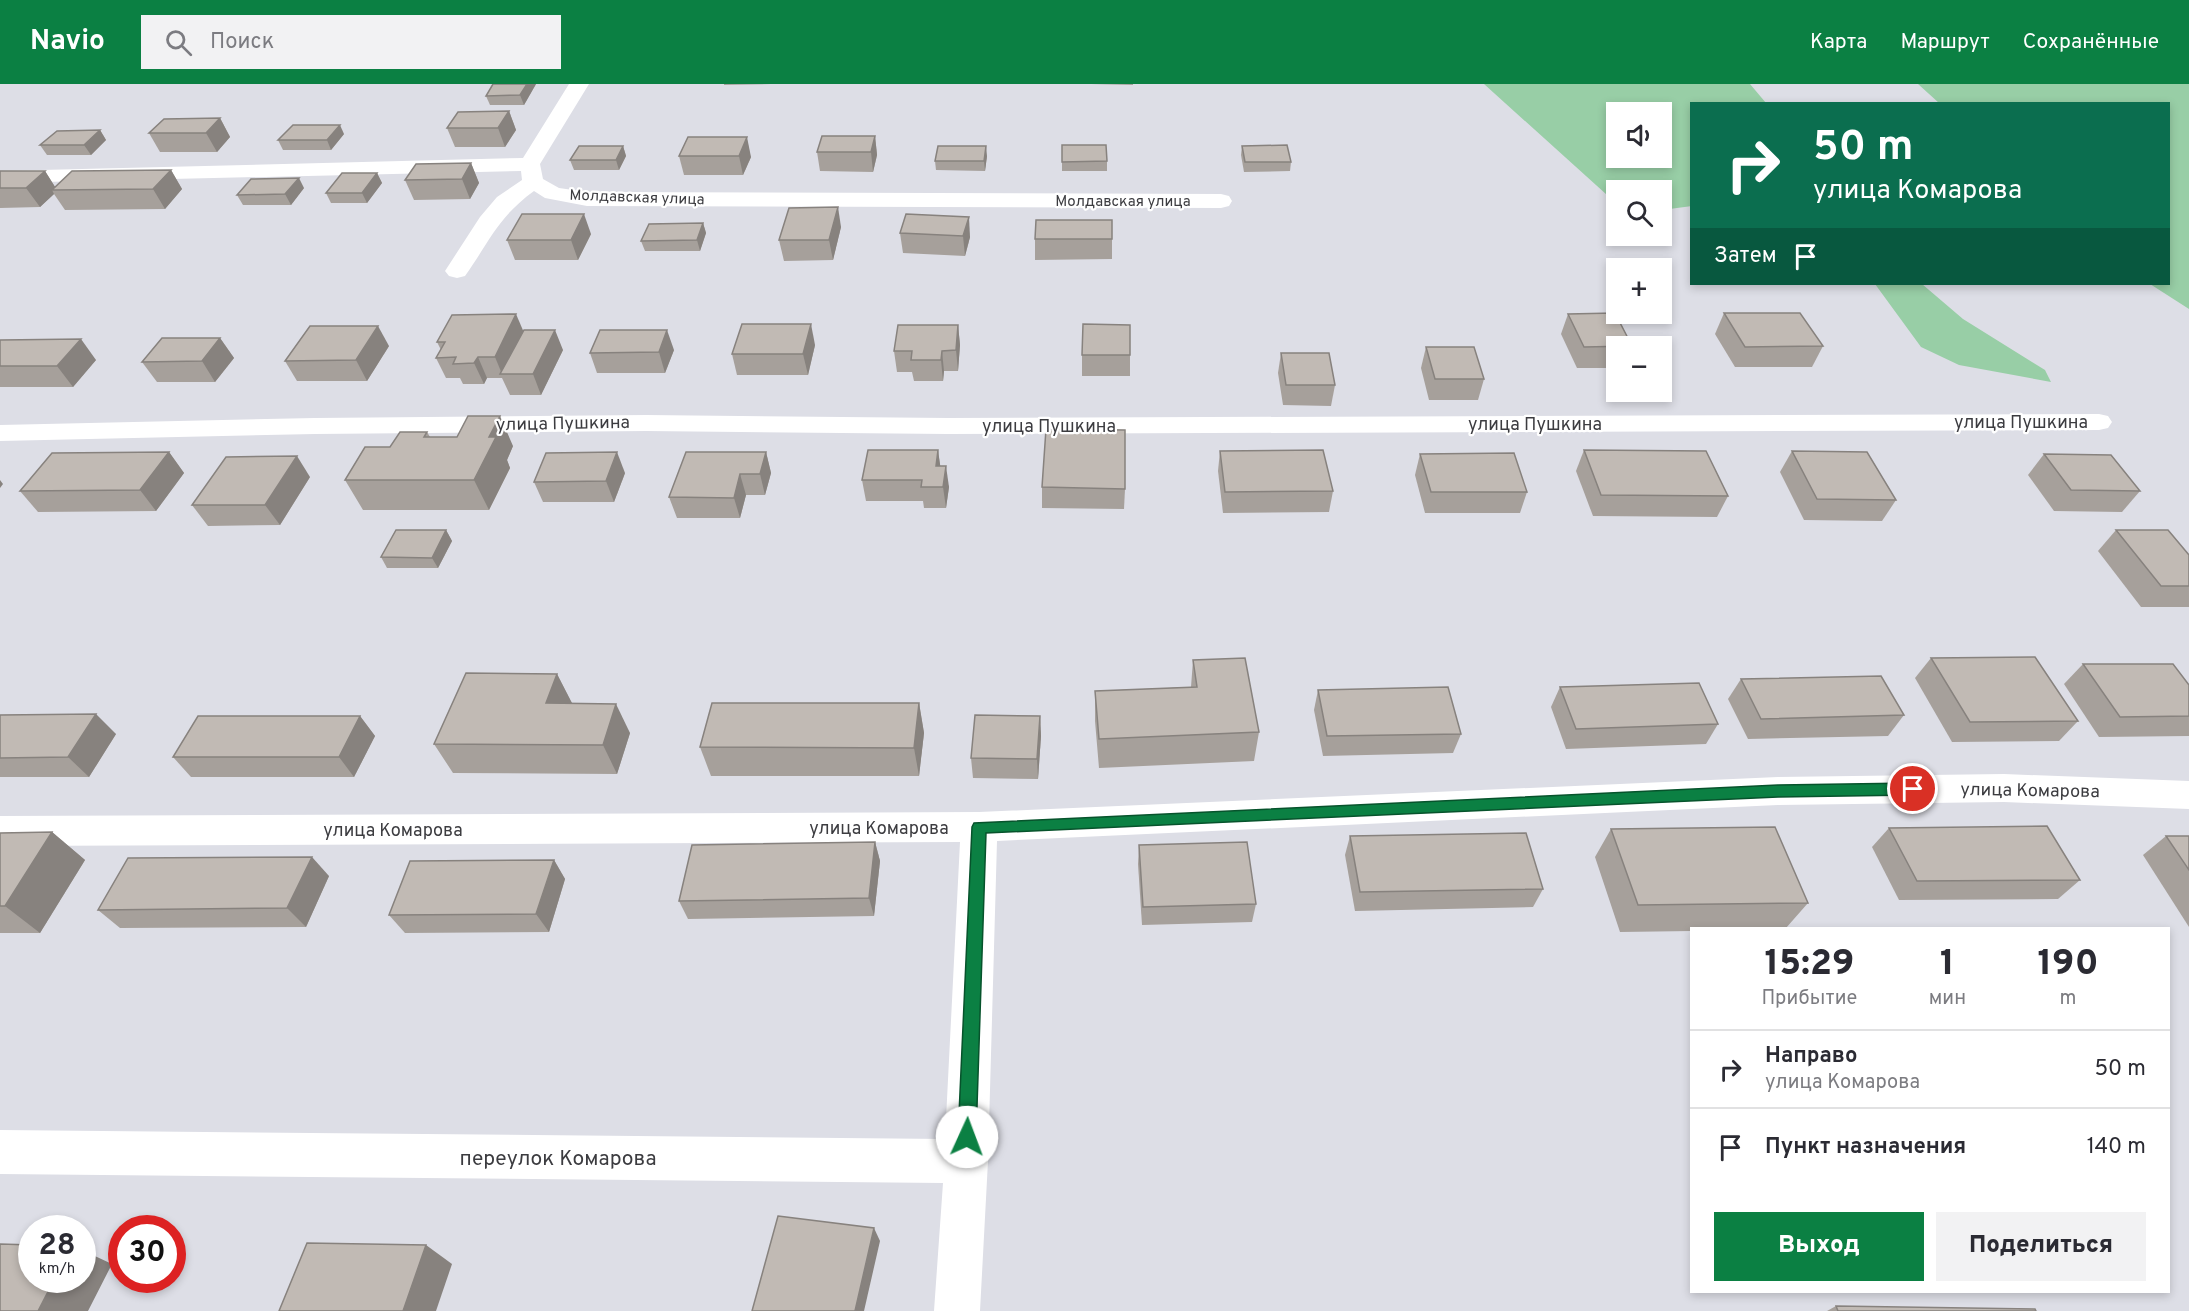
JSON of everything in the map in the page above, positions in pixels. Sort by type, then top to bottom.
[{"type":"street","points":[[457,271],[488,222],[531,173],[579,84]]},
{"type":"street","name":"Молдавская улица","points":[[0,177],[531,173],[554,194],[587,199],[1221,201]]},
{"type":"street","name":"улица Пушкина","points":[[0,433],[315,426],[634,423],[972,426],[2099,422]]},
{"type":"street","name":"улица Комарова","points":[[0,831],[979,827],[1778,791],[2004,788],[2189,795]]},
{"type":"street","points":[[957,1311],[966,1161],[979,827]]},
{"type":"street","name":"переулок Комарова","points":[[0,1152],[966,1161]]},
{"type":"green space","points":[[1484,84],[1750,84],[1765,102],[1690,102],[1690,206],[1672,209],[1672,180],[1606,180],[1606,194]]},
{"type":"green space","points":[[1918,84],[2189,84],[2189,309],[2152,285],[2170,285],[2170,102],[1938,102]]},
{"type":"green space","points":[[1876,285],[1923,285],[1963,319],[2045,370],[2051,382],[1959,365],[1921,347]]},
{"type":"building","points":[[493,84],[527,84],[520,95],[486,96]]},
{"type":"building","points":[[509,111],[498,128],[447,128],[458,112]]},
{"type":"building","points":[[220,118],[206,133],[149,133],[164,119]]},
{"type":"building","points":[[293,125],[340,125],[327,140],[278,140]]},
{"type":"building","points":[[100,130],[84,145],[40,145],[57,131]]},
{"type":"building","points":[[822,136],[875,136],[871,152],[817,152]]},
{"type":"building","points":[[688,137],[747,137],[739,156],[679,156]]},
{"type":"building","points":[[1062,145],[1106,145],[1107,161],[1062,162]]},
{"type":"building","points":[[1287,145],[1291,162],[1245,162],[1242,146]]},
{"type":"building","points":[[579,146],[623,146],[616,160],[570,160]]},
{"type":"building","points":[[938,146],[986,146],[984,161],[935,161]]},
{"type":"building","points":[[471,163],[462,179],[405,180],[416,164]]},
{"type":"building","points":[[171,170],[153,189],[52,190],[72,171]]},
{"type":"building","points":[[0,171],[45,171],[26,188],[0,188]]},
{"type":"building","points":[[342,173],[377,173],[362,193],[326,193]]},
{"type":"building","points":[[299,178],[285,194],[237,195],[251,179]]},
{"type":"building","points":[[838,207],[829,240],[779,240],[789,208]]},
{"type":"building","points":[[522,214],[584,214],[571,240],[507,240]]},
{"type":"building","points":[[906,214],[969,217],[963,236],[900,233]]},
{"type":"building","points":[[1036,220],[1112,220],[1112,239],[1035,239]]},
{"type":"building","points":[[703,223],[697,240],[641,241],[649,224]]},
{"type":"building","points":[[1606,313],[1606,324],[1621,324],[1627,336],[1606,336],[1606,347],[1584,347],[1568,314]]},
{"type":"building","points":[[1724,313],[1800,313],[1823,346],[1745,347]]},
{"type":"building","points":[[516,314],[495,357],[478,357],[474,363],[453,364],[456,357],[436,358],[445,342],[437,342],[452,315]]},
{"type":"building","points":[[742,324],[811,324],[803,354],[732,354]]},
{"type":"building","points":[[1083,324],[1130,325],[1130,355],[1082,355]]},
{"type":"building","points":[[898,325],[958,325],[956,350],[942,351],[941,360],[911,360],[912,351],[894,351]]},
{"type":"building","points":[[310,326],[378,326],[356,360],[285,361]]},
{"type":"building","points":[[524,330],[555,330],[533,374],[500,374]]},
{"type":"building","points":[[600,330],[667,330],[659,352],[590,353]]},
{"type":"building","points":[[162,338],[220,338],[202,361],[142,362]]},
{"type":"building","points":[[81,339],[57,366],[0,366],[0,340]]},
{"type":"building","points":[[1426,347],[1474,347],[1484,379],[1435,379]]},
{"type":"building","points":[[1281,353],[1329,353],[1335,385],[1286,385]]},
{"type":"building","points":[[468,416],[500,416],[489,437],[496,437],[474,480],[345,480],[365,447],[390,447],[400,432],[427,432],[424,437],[457,437]]},
{"type":"building","points":[[1046,429],[1125,430],[1125,489],[1042,487]]},
{"type":"building","points":[[868,450],[938,450],[936,466],[946,466],[943,487],[921,487],[922,480],[862,480]]},
{"type":"building","points":[[1323,450],[1333,491],[1225,492],[1220,451]]},
{"type":"building","points":[[1584,450],[1706,451],[1728,496],[1601,495]]},
{"type":"building","points":[[1792,451],[1867,452],[1896,500],[1817,499]]},
{"type":"building","points":[[169,452],[140,490],[20,491],[52,453]]},
{"type":"building","points":[[617,452],[606,481],[534,482],[546,453]]},
{"type":"building","points":[[686,452],[766,452],[760,474],[740,474],[734,498],[669,497]]},
{"type":"building","points":[[1514,453],[1527,492],[1431,492],[1420,454]]},
{"type":"building","points":[[2044,454],[2111,455],[2140,491],[2071,490]]},
{"type":"building","points":[[297,456],[265,505],[192,505],[226,457]]},
{"type":"building","points":[[396,530],[446,530],[432,558],[381,557]]},
{"type":"building","points":[[2116,530],[2168,530],[2189,555],[2189,586],[2161,586]]},
{"type":"building","points":[[2035,657],[2078,721],[1970,722],[1931,658]]},
{"type":"building","points":[[1245,658],[1259,732],[1099,739],[1095,691],[1197,687],[1193,660]]},
{"type":"building","points":[[2083,664],[2173,664],[2189,685],[2189,716],[2120,717]]},
{"type":"building","points":[[466,673],[557,674],[546,703],[616,704],[603,745],[434,744]]},
{"type":"building","points":[[1881,676],[1904,715],[1761,719],[1741,679]]},
{"type":"building","points":[[1699,683],[1718,724],[1576,729],[1560,687]]},
{"type":"building","points":[[1448,687],[1461,734],[1327,736],[1318,690]]},
{"type":"building","points":[[712,703],[919,703],[914,748],[700,747]]},
{"type":"building","points":[[96,714],[68,757],[0,758],[0,715]]},
{"type":"building","points":[[975,715],[1040,716],[1037,759],[971,758]]},
{"type":"building","points":[[198,716],[360,716],[339,757],[173,757]]},
{"type":"building","points":[[2047,826],[2080,880],[1917,881],[1889,828]]},
{"type":"building","points":[[1775,827],[1808,903],[1638,905],[1611,829]]},
{"type":"building","points":[[52,832],[5,906],[0,906],[0,833]]},
{"type":"building","points":[[1526,833],[1543,889],[1360,892],[1350,836]]},
{"type":"building","points":[[2166,836],[2189,836],[2189,870]]},
{"type":"building","points":[[875,842],[869,898],[679,901],[692,845]]},
{"type":"building","points":[[1247,842],[1256,904],[1143,907],[1139,845]]},
{"type":"building","points":[[312,857],[287,908],[98,910],[128,858]]},
{"type":"building","points":[[554,860],[536,914],[389,915],[410,861]]},
{"type":"building","points":[[778,1216],[874,1228],[855,1311],[752,1311]]},
{"type":"building","points":[[307,1243],[426,1245],[403,1311],[279,1311]]},
{"type":"building","points":[[0,1244],[18,1245],[18,1293],[47,1293],[38,1311],[0,1311]]},
{"type":"building","points":[[1836,1306],[2035,1309],[2036,1311],[1838,1311]]},
{"type":"route","points":[[967,1137],[979,827],[1778,791],[1913,789]]}]
